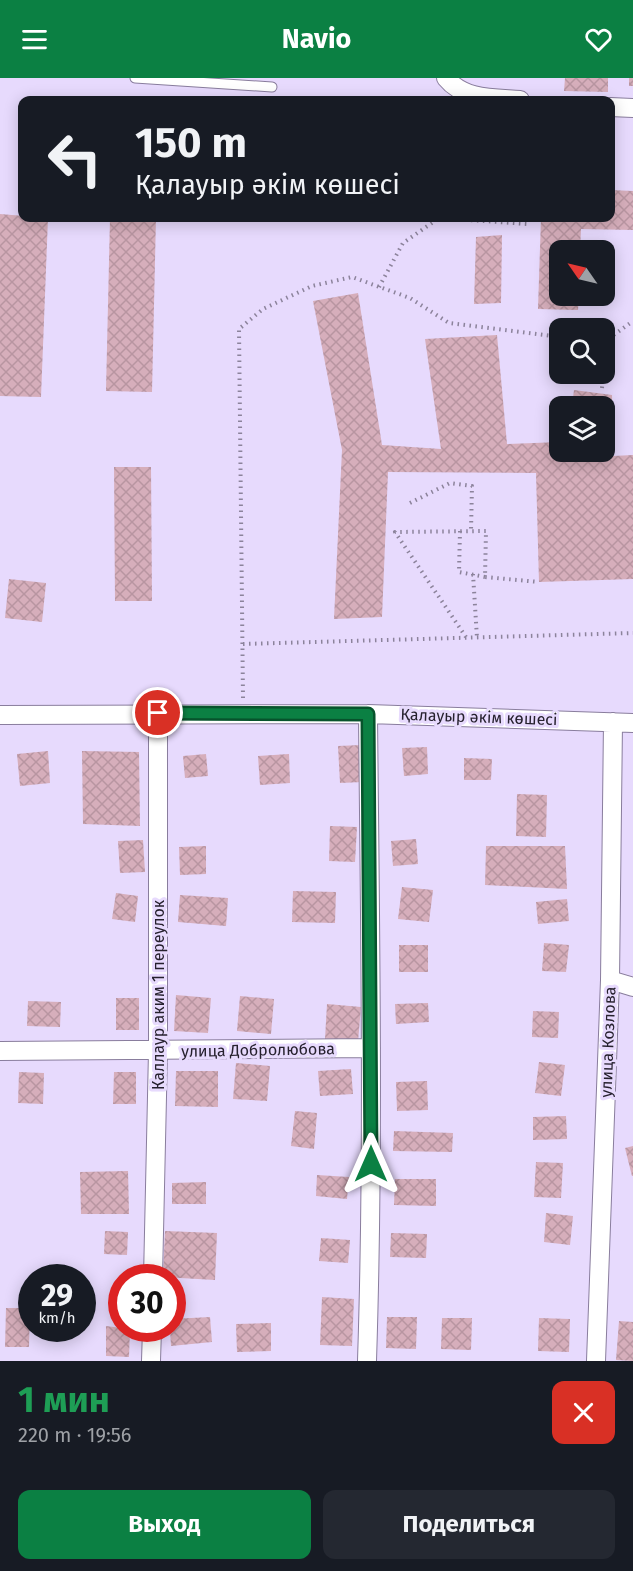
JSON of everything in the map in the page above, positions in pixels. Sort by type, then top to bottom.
[{"type":"street","points":[[446,78],[455,88],[471,95],[481,96]]},
{"type":"street","points":[[615,107],[633,108]]},
{"type":"street","name":"Каллаур аким 1 переулок","points":[[153,1264],[158,1051],[158,713]]},
{"type":"street","points":[[367,1361],[371,1233],[368,714]]},
{"type":"street","name":"Қалауыр әкім көшесі","points":[[0,715],[368,714],[633,723]]},
{"type":"street","name":"улица Козлова","points":[[596,1361],[610,980],[613,722]]},
{"type":"street","points":[[610,980],[633,987]]},
{"type":"street","name":"улица Добролюбова","points":[[0,1050],[158,1051],[371,1048]]},
{"type":"street","points":[[151,1361],[152,1342]]},
{"type":"lane","points":[[135,78],[272,87]]},
{"type":"path","points":[[379,287],[403,243],[433,222]]},
{"type":"path","points":[[498,222],[528,224]]},
{"type":"path","points":[[243,713],[239,329],[263,309],[312,286],[352,277],[410,298],[449,323],[549,336]]},
{"type":"path","points":[[615,334],[633,321]]},
{"type":"path","points":[[410,502],[450,483],[472,486],[471,531]]},
{"type":"path","points":[[460,531],[459,572],[539,582]]},
{"type":"path","points":[[467,638],[395,532],[486,531],[485,577]]},
{"type":"path","points":[[473,574],[477,638]]},
{"type":"path","points":[[243,644],[633,633]]},
{"type":"building","points":[[565,78],[608,78],[608,92],[564,91]]},
{"type":"building","points":[[629,78],[633,78],[633,86],[629,86]]},
{"type":"building","points":[[615,190],[633,191],[633,230],[581,229],[580,240],[549,240],[549,306],[578,306],[578,310],[538,309],[541,222],[615,222]]},
{"type":"building","points":[[0,214],[18,216],[18,222],[48,222],[41,397],[0,396]]},
{"type":"building","points":[[110,222],[156,222],[152,392],[106,391]]},
{"type":"building","points":[[502,235],[501,303],[474,304],[476,237]]},
{"type":"building","points":[[358,293],[382,445],[441,449],[425,339],[497,335],[507,444],[549,442],[549,462],[615,462],[615,456],[633,455],[633,579],[539,582],[536,473],[388,472],[382,617],[334,619],[342,450],[313,301]]},
{"type":"building","points":[[574,390],[612,396],[573,396]]},
{"type":"building","points":[[114,467],[151,467],[152,601],[115,601]]},
{"type":"building","points":[[9,579],[46,583],[42,622],[5,618]]},
{"type":"building","points":[[361,745],[363,782],[340,783],[338,746]]},
{"type":"building","points":[[427,747],[428,774],[404,776],[402,748]]},
{"type":"building","points":[[48,751],[50,783],[20,786],[17,754]]},
{"type":"building","points":[[82,751],[139,752],[140,826],[83,824]]},
{"type":"building","points":[[206,754],[208,776],[185,778],[183,756]]},
{"type":"building","points":[[289,754],[290,783],[260,785],[258,756]]},
{"type":"building","points":[[464,758],[492,759],[491,780],[464,780]]},
{"type":"building","points":[[517,794],[547,795],[546,837],[516,836]]},
{"type":"building","points":[[330,826],[357,827],[355,862],[329,861]]},
{"type":"building","points":[[416,839],[418,864],[393,866],[391,841]]},
{"type":"building","points":[[143,840],[145,872],[120,873],[118,841]]},
{"type":"building","points":[[206,846],[206,874],[180,875],[179,847]]},
{"type":"building","points":[[486,846],[565,846],[567,889],[485,885]]},
{"type":"building","points":[[402,887],[433,890],[429,922],[398,919]]},
{"type":"building","points":[[293,891],[336,892],[335,923],[292,922]]},
{"type":"building","points":[[116,893],[138,896],[135,922],[112,919]]},
{"type":"building","points":[[180,895],[228,898],[226,926],[178,922]]},
{"type":"building","points":[[567,899],[569,921],[538,924],[536,902]]},
{"type":"building","points":[[544,943],[569,945],[566,972],[542,971]]},
{"type":"building","points":[[399,945],[428,945],[428,972],[399,972]]},
{"type":"building","points":[[176,995],[211,998],[208,1033],[174,1031]]},
{"type":"building","points":[[240,996],[274,999],[271,1034],[237,1031]]},
{"type":"building","points":[[116,998],[139,998],[139,1030],[116,1030]]},
{"type":"building","points":[[28,1001],[61,1002],[60,1027],[27,1026]]},
{"type":"building","points":[[428,1003],[429,1022],[396,1024],[395,1004]]},
{"type":"building","points":[[327,1004],[361,1007],[358,1042],[325,1039]]},
{"type":"building","points":[[533,1011],[559,1012],[558,1038],[532,1037]]},
{"type":"building","points":[[539,1062],[565,1065],[561,1096],[535,1093]]},
{"type":"building","points":[[236,1063],[270,1066],[267,1101],[233,1099]]},
{"type":"building","points":[[351,1069],[353,1094],[320,1096],[318,1071]]},
{"type":"building","points":[[176,1071],[218,1071],[218,1107],[175,1106]]},
{"type":"building","points":[[19,1072],[44,1073],[43,1104],[18,1103]]},
{"type":"building","points":[[114,1072],[136,1072],[136,1104],[113,1104]]},
{"type":"building","points":[[427,1081],[428,1110],[397,1111],[396,1082]]},
{"type":"building","points":[[295,1111],[317,1113],[314,1149],[291,1146]]},
{"type":"building","points":[[566,1116],[567,1139],[533,1140],[533,1117]]},
{"type":"building","points":[[394,1131],[453,1133],[452,1152],[393,1151]]},
{"type":"building","points":[[633,1146],[633,1176],[632,1176],[625,1148]]},
{"type":"building","points":[[536,1162],[563,1163],[561,1198],[534,1197]]},
{"type":"building","points":[[128,1171],[129,1214],[81,1214],[80,1172]]},
{"type":"building","points":[[317,1175],[349,1177],[347,1199],[316,1196]]},
{"type":"building","points":[[395,1179],[436,1179],[436,1206],[394,1205]]},
{"type":"building","points":[[206,1182],[206,1204],[172,1204],[172,1183]]},
{"type":"building","points":[[546,1213],[573,1216],[570,1245],[544,1242]]},
{"type":"building","points":[[105,1231],[128,1232],[127,1255],[104,1254]]},
{"type":"building","points":[[165,1231],[217,1233],[215,1280],[186,1278],[186,1264],[164,1264]]},
{"type":"building","points":[[391,1233],[427,1234],[426,1258],[390,1257]]},
{"type":"building","points":[[321,1238],[350,1240],[348,1263],[319,1261]]},
{"type":"building","points":[[322,1297],[354,1299],[352,1346],[320,1345]]},
{"type":"building","points":[[6,1308],[18,1308],[18,1342],[29,1342],[29,1347],[5,1347]]},
{"type":"building","points":[[210,1317],[212,1342],[171,1346],[171,1342],[186,1342],[186,1318]]},
{"type":"building","points":[[387,1317],[417,1317],[416,1349],[386,1348]]},
{"type":"building","points":[[442,1318],[472,1318],[471,1350],[441,1349]]},
{"type":"building","points":[[539,1318],[570,1319],[569,1352],[538,1351]]},
{"type":"building","points":[[619,1321],[633,1322],[633,1361],[616,1360]]},
{"type":"building","points":[[271,1323],[271,1351],[237,1352],[236,1324]]},
{"type":"building","points":[[106,1326],[108,1326],[108,1342],[130,1342],[129,1357],[106,1356]]},
{"type":"route","points":[[158,713],[368,714],[371,1164]]}]
